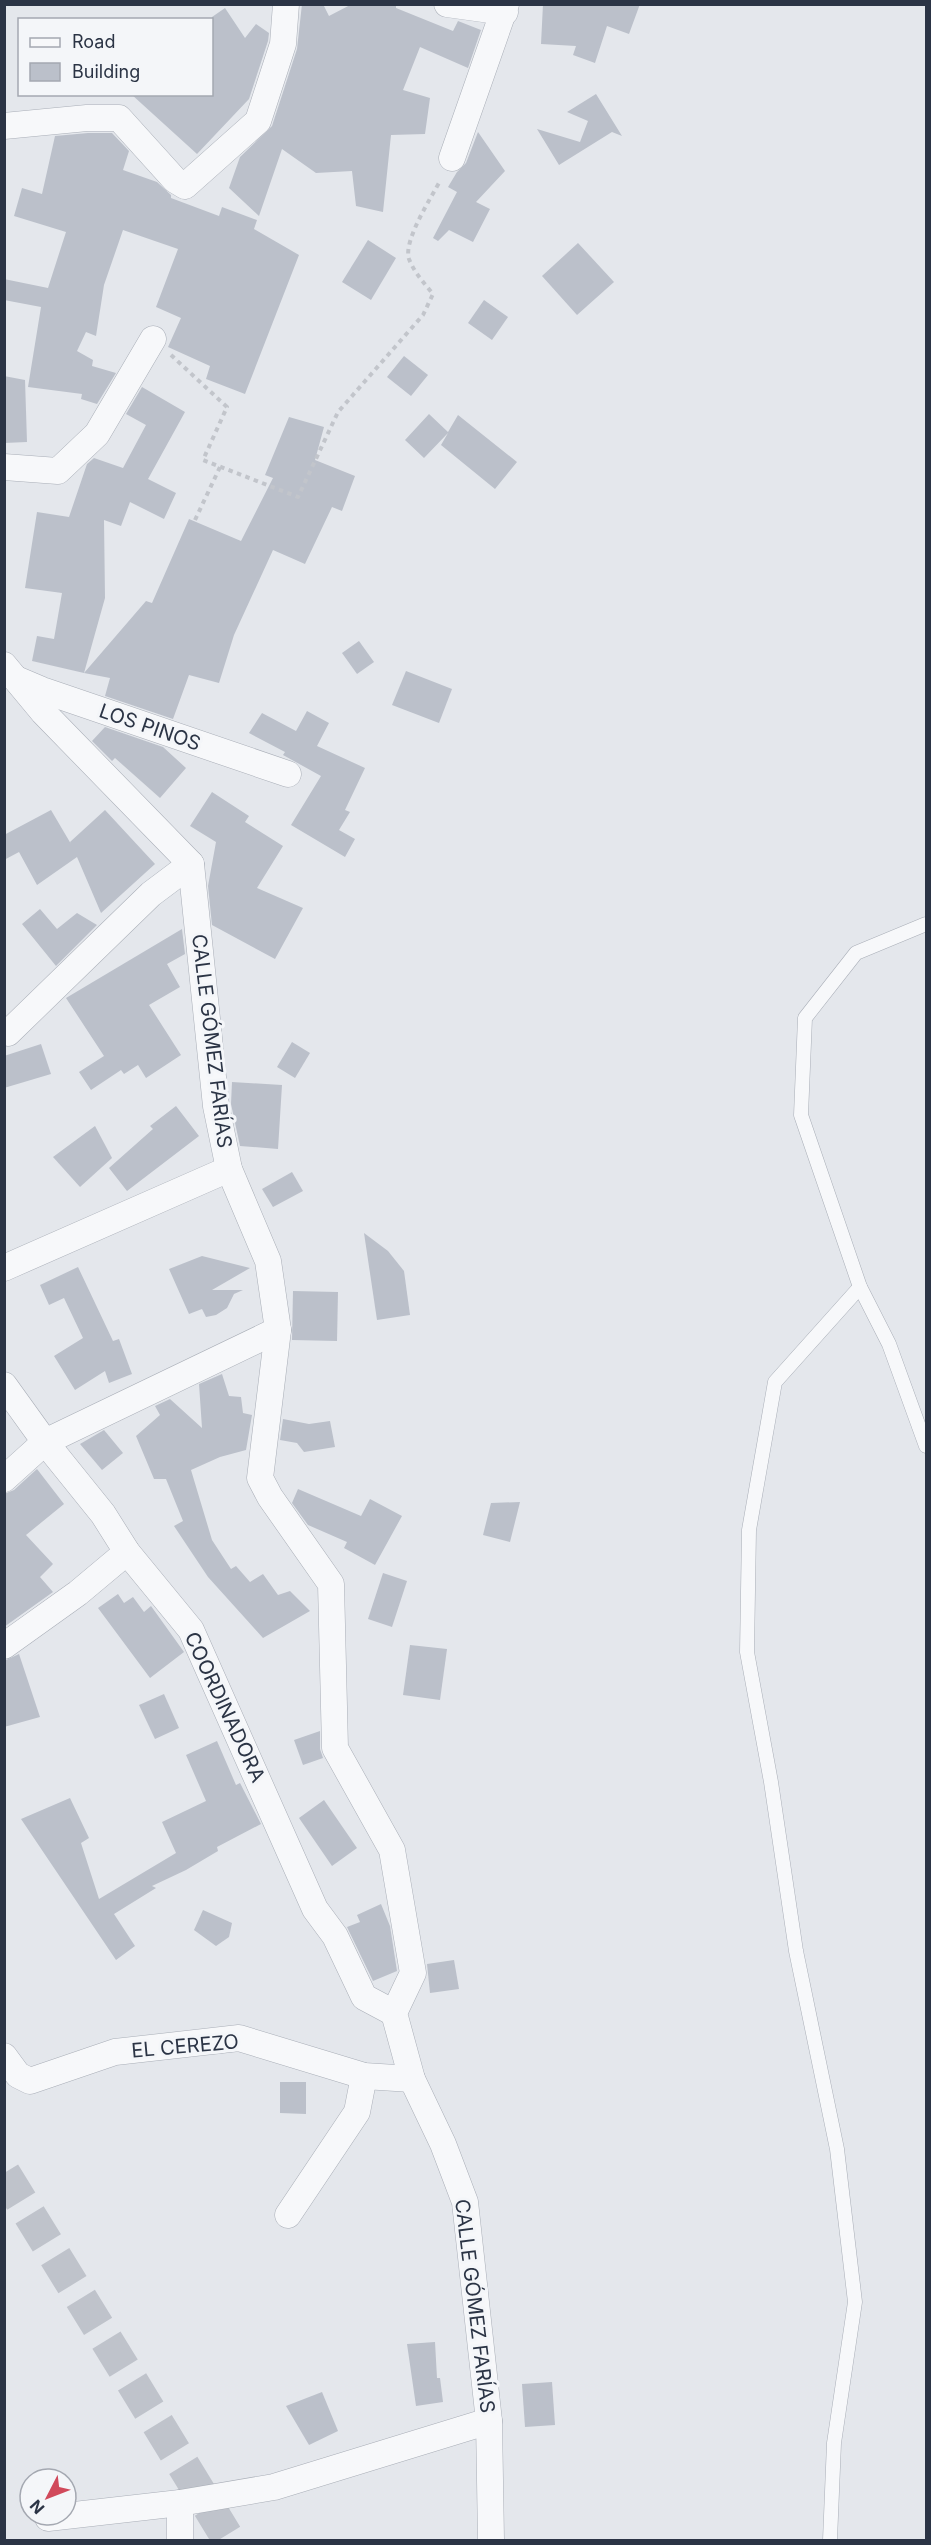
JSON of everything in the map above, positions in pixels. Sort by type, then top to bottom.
[{"type":"street","points":[[4,126],[87,118],[119,118],[175,180],[185,186],[258,121],[283,44],[286,4]]},
{"type":"street","points":[[447,4],[505,8],[452,158]]},
{"type":"street","points":[[4,467],[58,471],[97,434],[153,339]]},
{"type":"street","points":[[8,1034],[151,894],[191,864],[43,712],[9,671]]},
{"type":"street","name":"LOS PINOS","points":[[9,671],[53,694],[288,774]]},
{"type":"street","name":"CALLE GÓMEZ FARÍAS","points":[[191,864],[216,1106],[229,1169],[268,1261],[278,1330],[260,1478],[270,1497],[331,1584],[335,1748],[392,1850],[413,1973],[394,2013],[412,2079],[443,2144],[465,2202],[489,2421],[491,2541]]},
{"type":"street","points":[[4,1268],[229,1169]]},
{"type":"street","points":[[4,1479],[45,1442],[278,1330]]},
{"type":"street","name":"COORDINADORA","points":[[4,1385],[45,1442],[103,1514],[127,1552],[191,1630],[315,1909],[335,1936],[364,1997],[394,2013]]},
{"type":"street","points":[[4,1646],[78,1593],[127,1552]]},
{"type":"street","name":"EL CEREZO","points":[[4,2055],[18,2075],[30,2081],[115,2052],[239,2038],[364,2076],[412,2079]]},
{"type":"street","points":[[288,2216],[357,2112],[364,2076]]},
{"type":"street","points":[[78,2515],[180,2503],[274,2487],[489,2421]]},
{"type":"street","points":[[180,2503],[180,2541]]},
{"type":"lane","points":[[927,924],[856,953],[805,1018],[801,1115],[860,1287],[889,1344],[927,1446]]},
{"type":"lane","points":[[830,2541],[834,2443],[855,2302],[837,2149],[796,1951],[771,1782],[747,1652],[748,1530],[775,1382],[860,1287]]},
{"type":"path","points":[[153,339],[227,407],[203,459],[298,497],[338,412],[423,315],[433,294],[420,279],[408,256],[412,235],[452,158]]},
{"type":"path","points":[[195,520],[220,466]]},
{"type":"building","points":[[302,4],[323,4],[329,16],[352,4],[396,4],[396,8],[453,31],[458,21],[481,30],[468,68],[420,47],[403,90],[430,98],[425,134],[391,135],[383,212],[356,206],[352,171],[316,173],[282,149],[259,216],[229,188],[240,157],[272,126],[297,49]]},
{"type":"building","points":[[543,4],[640,4],[629,34],[607,26],[595,63],[573,55],[576,46],[541,44]]},
{"type":"building","points":[[225,8],[245,38],[256,24],[269,33],[249,99],[197,154],[133,96],[213,96],[212,17]]},
{"type":"building","points":[[596,94],[622,136],[612,132],[559,165],[537,129],[580,142],[588,121],[567,112]]},
{"type":"building","points":[[478,132],[505,171],[476,202],[490,209],[473,242],[449,230],[438,241],[433,238],[457,192],[448,187],[466,163]]},
{"type":"building","points":[[112,133],[129,151],[123,170],[157,182],[171,195],[171,198],[219,216],[222,207],[257,220],[254,229],[299,255],[245,394],[206,379],[210,366],[168,347],[181,318],[156,307],[178,249],[123,230],[104,285],[96,336],[86,332],[77,351],[93,360],[92,366],[116,373],[97,404],[81,399],[82,394],[28,387],[41,307],[4,300],[4,279],[48,288],[66,232],[14,216],[22,188],[42,194],[55,136]]},
{"type":"building","points":[[368,240],[396,258],[371,300],[342,282]]},
{"type":"building","points":[[578,243],[614,282],[577,315],[542,276]]},
{"type":"building","points":[[484,300],[508,317],[492,340],[468,323]]},
{"type":"building","points":[[404,356],[428,375],[411,396],[387,377]]},
{"type":"building","points":[[4,376],[25,380],[27,442],[4,443]]},
{"type":"building","points":[[142,387],[185,412],[148,479],[176,493],[164,519],[130,502],[121,526],[104,520],[105,598],[84,673],[32,661],[37,636],[54,639],[62,593],[25,588],[37,512],[69,517],[87,464],[94,458],[123,468],[146,425],[126,414]]},
{"type":"building","points":[[429,414],[448,432],[458,415],[517,462],[495,489],[441,445],[448,433],[424,458],[405,440]]},
{"type":"building","points":[[289,417],[324,427],[315,460],[355,476],[342,511],[332,507],[305,564],[273,550],[234,635],[219,683],[189,675],[173,719],[105,696],[110,678],[84,673],[146,601],[152,603],[189,519],[241,541],[273,478],[265,475]]},
{"type":"building","points":[[359,641],[374,662],[357,674],[342,653]]},
{"type":"building","points":[[406,671],[452,689],[439,723],[392,705]]},
{"type":"building","points":[[307,711],[329,723],[317,746],[365,768],[345,810],[350,812],[339,830],[355,839],[345,857],[291,825],[321,776],[283,755],[285,752],[249,733],[262,713],[296,731]]},
{"type":"building","points":[[105,727],[163,747],[186,768],[160,798],[115,758],[112,761],[92,741]]},
{"type":"building","points":[[212,792],[249,816],[245,822],[283,846],[257,888],[303,908],[275,959],[212,925],[208,886],[216,842],[190,826]]},
{"type":"building","points":[[51,810],[71,844],[70,842],[105,810],[155,864],[101,913],[77,857],[37,885],[19,852],[4,860],[4,835]]},
{"type":"building","points":[[40,909],[57,929],[77,913],[97,925],[56,966],[22,924]]},
{"type":"building","points":[[182,929],[185,954],[167,964],[180,987],[149,1005],[181,1055],[146,1078],[138,1065],[124,1074],[121,1070],[91,1090],[79,1072],[104,1056],[66,998]]},
{"type":"building","points":[[292,1042],[310,1053],[295,1078],[277,1067]]},
{"type":"building","points":[[41,1044],[51,1074],[4,1088],[4,1056]]},
{"type":"building","points":[[232,1082],[282,1085],[278,1149],[240,1146],[231,1104]]},
{"type":"building","points":[[176,1106],[199,1136],[127,1191],[109,1168],[153,1129],[150,1126]]},
{"type":"building","points":[[95,1126],[112,1158],[80,1187],[53,1157]]},
{"type":"building","points":[[292,1172],[303,1191],[273,1207],[262,1189]]},
{"type":"building","points":[[364,1233],[388,1251],[404,1271],[410,1315],[377,1320]]},
{"type":"building","points":[[202,1256],[250,1268],[212,1290],[243,1290],[234,1294],[227,1308],[216,1315],[206,1317],[202,1309],[189,1314],[169,1269]]},
{"type":"building","points":[[78,1267],[113,1341],[119,1339],[132,1374],[109,1383],[105,1371],[75,1390],[54,1356],[83,1338],[64,1298],[49,1305],[40,1285]]},
{"type":"building","points":[[293,1291],[338,1292],[337,1341],[292,1340]]},
{"type":"building","points":[[222,1374],[229,1396],[241,1397],[243,1413],[252,1415],[246,1450],[220,1457],[191,1470],[212,1540],[231,1569],[236,1566],[250,1582],[263,1574],[278,1595],[290,1591],[310,1611],[263,1638],[208,1577],[174,1526],[183,1521],[166,1479],[154,1479],[136,1436],[160,1415],[155,1406],[170,1399],[202,1428],[199,1384]]},
{"type":"building","points":[[283,1419],[309,1424],[330,1421],[335,1447],[304,1452],[297,1443],[280,1440]]},
{"type":"building","points":[[104,1430],[123,1453],[102,1470],[80,1444]]},
{"type":"building","points":[[37,1469],[64,1504],[26,1535],[53,1564],[40,1577],[53,1592],[4,1627],[4,1494],[14,1490]]},
{"type":"building","points":[[298,1489],[361,1516],[370,1499],[402,1516],[375,1565],[344,1548],[347,1542],[308,1525],[292,1503]]},
{"type":"building","points":[[520,1502],[510,1542],[483,1535],[491,1503]]},
{"type":"building","points":[[383,1573],[407,1581],[392,1627],[368,1619]]},
{"type":"building","points":[[118,1594],[124,1603],[133,1597],[144,1612],[151,1606],[184,1652],[150,1678],[98,1608]]},
{"type":"building","points":[[410,1645],[447,1649],[440,1700],[403,1695]]},
{"type":"building","points":[[19,1654],[40,1717],[4,1727],[4,1661]]},
{"type":"building","points":[[164,1694],[179,1728],[155,1739],[139,1705]]},
{"type":"building","points":[[320,1731],[320,1749],[323,1758],[303,1765],[294,1740]]},
{"type":"building","points":[[217,1741],[236,1785],[240,1783],[261,1824],[217,1847],[218,1851],[186,1870],[152,1886],[156,1888],[114,1914],[135,1946],[116,1960],[21,1819],[70,1798],[89,1838],[81,1843],[99,1899],[176,1853],[162,1822],[206,1801],[186,1755]]},
{"type":"building","points":[[324,1800],[357,1848],[332,1866],[299,1818]]},
{"type":"building","points":[[381,1904],[390,1926],[397,1971],[373,1981],[347,1927],[360,1922],[357,1915]]},
{"type":"building","points":[[203,1910],[232,1923],[229,1937],[216,1946],[194,1930]]},
{"type":"building","points":[[454,1960],[459,1989],[430,1993],[427,1964]]},
{"type":"building","points":[[280,2082],[306,2082],[306,2114],[280,2113]]},
{"type":"building","points":[[435,2342],[437,2378],[440,2378],[443,2402],[416,2406],[407,2344]]},
{"type":"building","points":[[552,2382],[555,2425],[525,2427],[522,2384]]},
{"type":"building","points":[[322,2392],[338,2431],[309,2445],[286,2406]]},
{"type":"tunnel","points":[[4,2173],[229,2540]]}]
